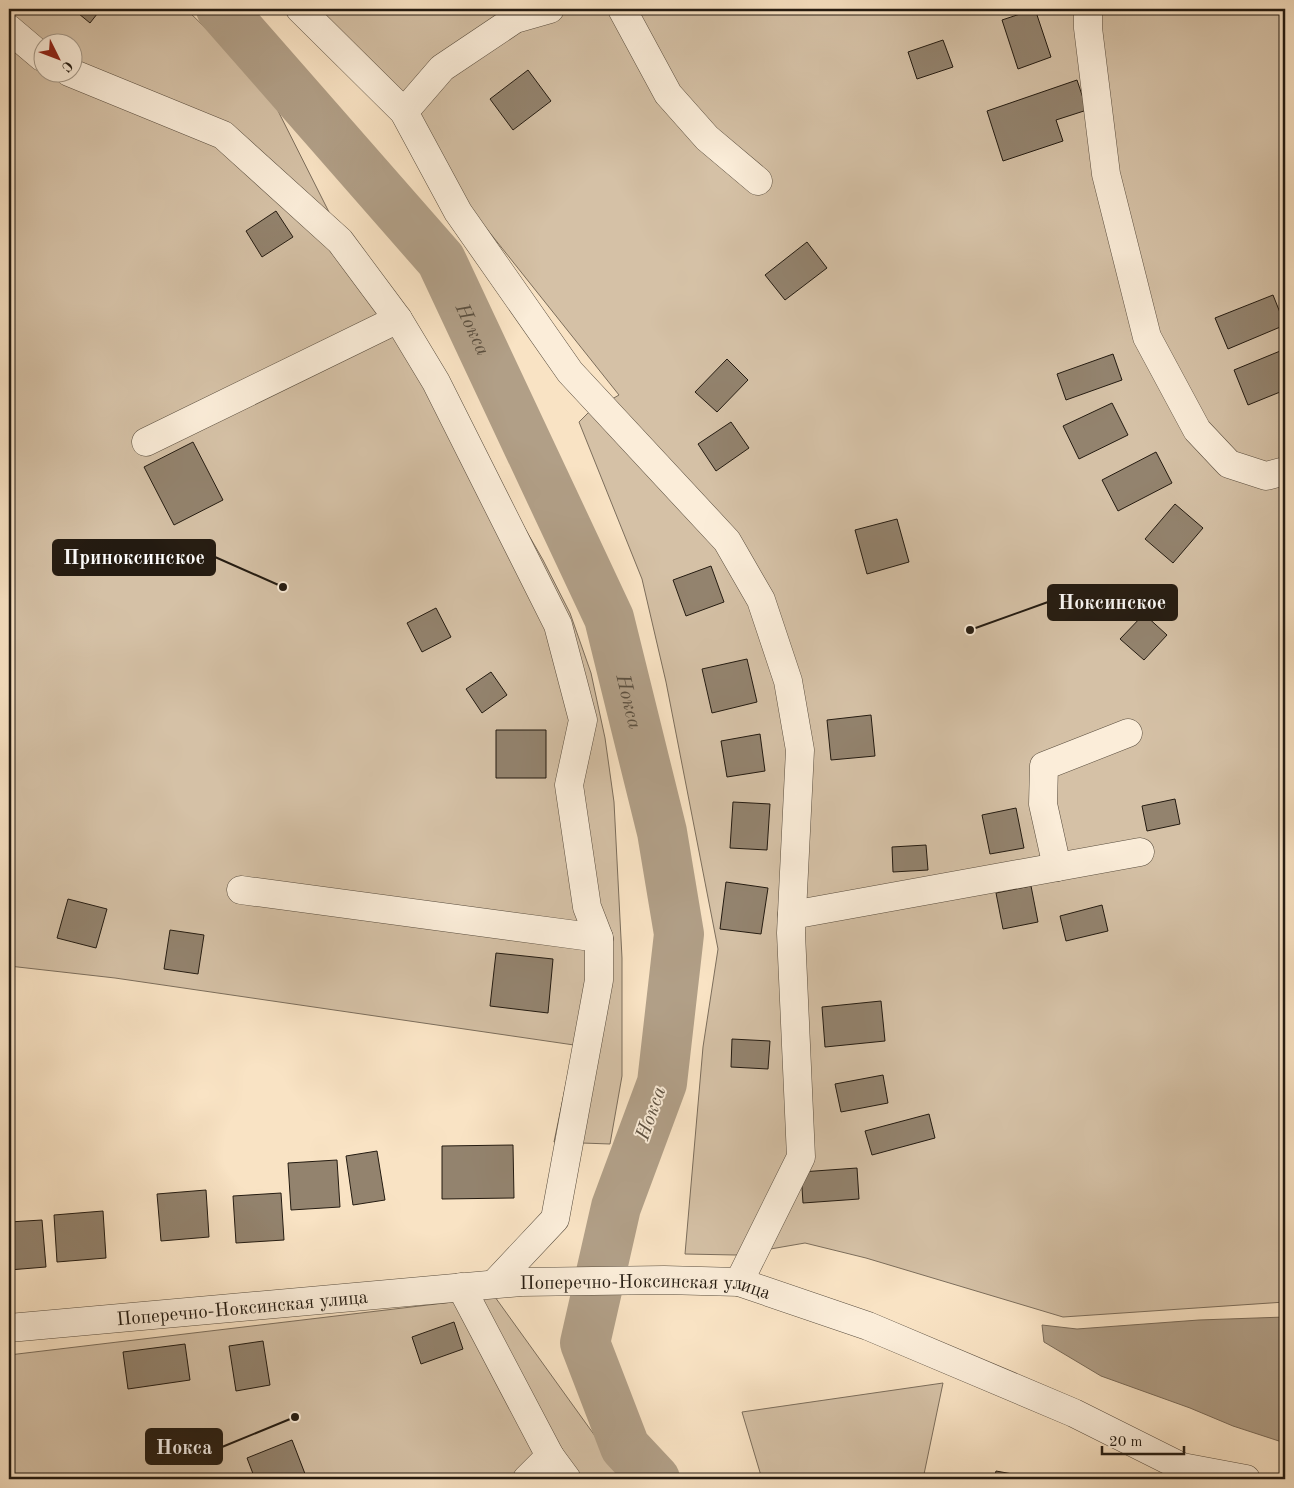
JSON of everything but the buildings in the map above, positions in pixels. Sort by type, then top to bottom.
[{"type":"street","points":[[300,9],[404,112],[458,212],[570,372],[727,541],[760,600],[788,681],[800,750],[792,915],[801,1157],[739,1282]]},
{"type":"street","points":[[404,112],[442,68],[515,19],[550,9]]},
{"type":"street","points":[[622,9],[668,94],[707,138],[758,181]]},
{"type":"street","points":[[1088,9],[1088,28],[1106,174],[1148,337],[1198,430],[1229,464],[1266,476],[1285,471]]},
{"type":"street","points":[[9,29],[32,49]]},
{"type":"street","points":[[82,77],[223,135],[340,241],[398,319],[436,382],[558,625],[583,720],[569,785],[587,907],[599,938],[600,980],[555,1219],[494,1284]]},
{"type":"street","points":[[146,442],[398,319]]},
{"type":"street","points":[[1057,867],[1043,804],[1044,766],[1128,733]]},
{"type":"street","points":[[792,915],[1140,852]]},
{"type":"street","points":[[241,890],[599,938]]},
{"type":"street","name":"Поперечно-Ноксинская улица","points":[[9,1328],[521,1282],[664,1280],[739,1282],[868,1326],[1074,1413],[1182,1467],[1246,1479]]},
{"type":"street","points":[[461,1287],[550,1456],[567,1479]]},
{"type":"street","points":[[527,1479],[550,1456]]},
{"type":"shaded area","points":[[9,9],[186,9],[266,87],[335,224],[491,469],[543,560],[570,613],[591,673],[605,738],[614,802],[622,958],[622,1076],[610,1144],[554,1142],[574,1045],[115,978],[9,966]]},
{"type":"shaded area","points":[[295,9],[1285,9],[1285,1302],[1063,1317],[866,1258],[805,1243],[736,1255],[685,1254],[703,1047],[718,949],[666,682],[642,579],[579,422],[588,413],[619,395],[396,115]]},
{"type":"shaded area","points":[[495,1297],[626,1479],[9,1479],[9,1355]]},
{"type":"shaded area","points":[[1285,1317],[1285,1443],[1233,1426],[1190,1408],[1101,1376],[1044,1342],[1042,1325],[1077,1329],[1199,1320]]},
{"type":"shaded area","points":[[943,1383],[923,1479],[762,1479],[742,1412]]},
{"type":"waterway","name":"Нокса","points":[[221,9],[441,260],[609,618],[662,832],[679,934],[662,1083],[616,1207],[585,1343],[625,1447],[655,1479]]},
{"type":"place","name":"Приноксинское","points":[[283,587]]},
{"type":"place","name":"Ноксинское","points":[[970,630]]},
{"type":"place","name":"Нокса","points":[[295,1417]]}]
